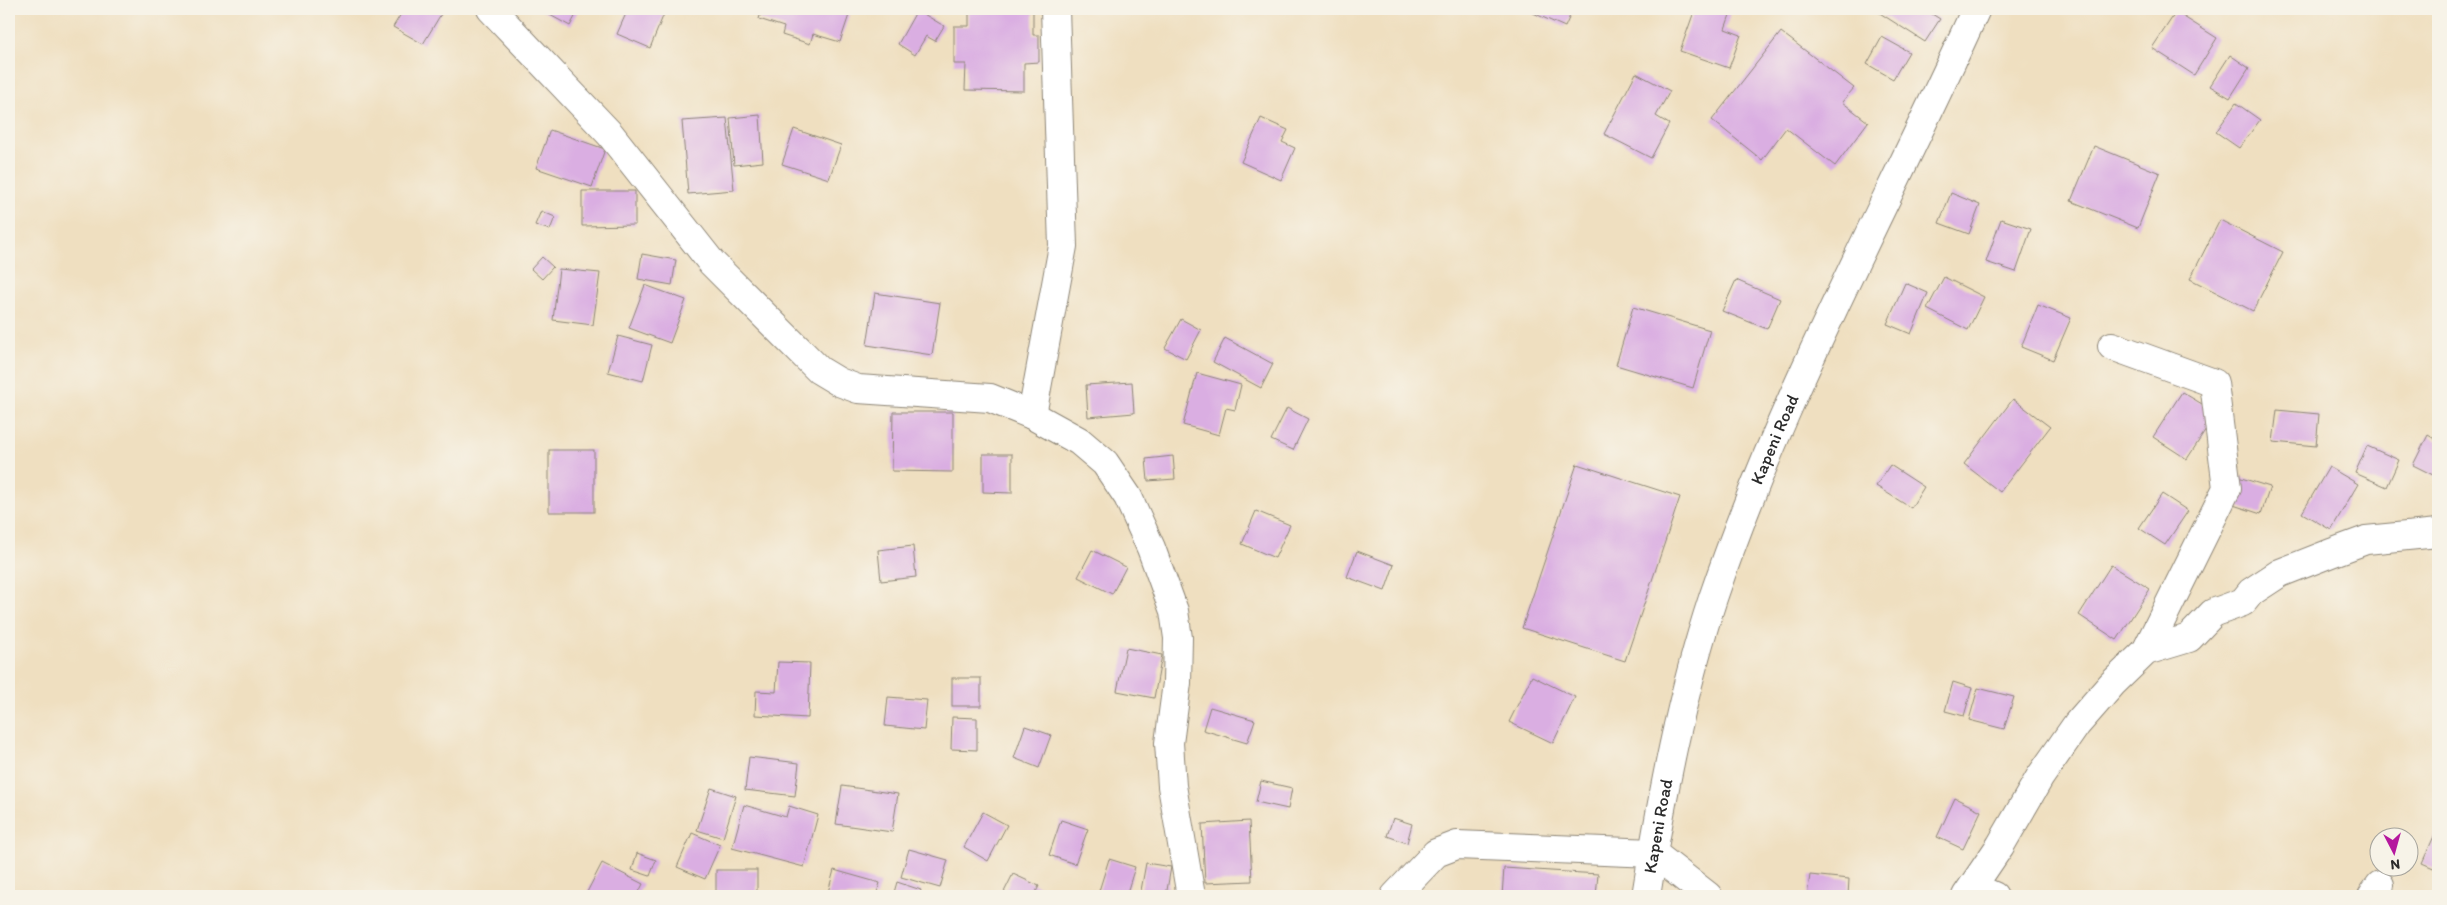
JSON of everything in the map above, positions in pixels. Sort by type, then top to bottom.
[{"type":"street","points":[[491,9],[610,134],[712,264],[819,370],[839,382],[858,389],[990,398],[1032,415],[1078,441],[1105,463],[1128,497],[1151,548],[1174,611],[1178,638],[1177,683],[1169,743],[1172,786],[1191,896]]},
{"type":"street","points":[[1032,415],[1063,246],[1054,9]]},
{"type":"street","name":"Kapeni Road","points":[[1646,896],[1668,772],[1690,673],[1713,598],[1744,515],[1846,281],[1934,102],[1976,9]]},
{"type":"street","points":[[1978,893],[2000,846],[2040,777],[2078,724],[2112,684],[2146,651],[2227,488],[2214,383],[2112,346]]},
{"type":"street","points":[[2146,651],[2189,638],[2213,613],[2243,602],[2251,592],[2280,573],[2366,540],[2438,533]]},
{"type":"street","points":[[1395,896],[1436,853],[1457,845],[1653,853],[1708,896]]},
{"type":"building","points":[[404,9],[444,9],[423,44],[393,27]]},
{"type":"building","points":[[539,9],[579,9],[570,26]]},
{"type":"building","points":[[628,9],[666,9],[650,48],[617,34]]},
{"type":"building","points":[[762,9],[851,9],[840,42],[813,34],[810,44],[782,35],[784,27],[759,19]]},
{"type":"building","points":[[969,9],[1033,9],[1033,35],[1039,35],[1039,62],[1024,63],[1024,91],[965,90],[966,64],[954,64],[954,26],[969,26]]},
{"type":"building","points":[[1524,9],[1573,9],[1565,27]]},
{"type":"building","points":[[1695,9],[1722,9],[1731,12],[1725,29],[1741,35],[1729,68],[1680,51]]},
{"type":"building","points":[[1924,9],[1940,19],[1925,42],[1875,10]]},
{"type":"building","points":[[917,10],[944,26],[935,41],[926,36],[915,55],[898,44]]},
{"type":"building","points":[[2176,12],[2217,38],[2194,75],[2152,48]]},
{"type":"building","points":[[1781,32],[1854,88],[1842,102],[1868,122],[1835,166],[1786,128],[1762,160],[1712,120]]},
{"type":"building","points":[[1882,37],[1909,52],[1893,79],[1867,64]]},
{"type":"building","points":[[2230,55],[2249,68],[2230,98],[2210,86]]},
{"type":"building","points":[[1636,73],[1670,91],[1656,116],[1669,124],[1651,158],[1604,134]]},
{"type":"building","points":[[2236,103],[2260,120],[2239,148],[2216,132]]},
{"type":"building","points":[[760,115],[763,162],[734,165],[730,118]]},
{"type":"building","points":[[727,118],[734,190],[688,194],[682,121]]},
{"type":"building","points":[[1261,118],[1288,130],[1282,142],[1295,148],[1281,180],[1241,162]]},
{"type":"building","points":[[794,129],[841,145],[829,179],[782,164]]},
{"type":"building","points":[[550,130],[605,149],[592,187],[536,168]]},
{"type":"building","points":[[2094,146],[2160,173],[2138,228],[2071,201]]},
{"type":"building","points":[[582,191],[635,191],[635,225],[582,226]]},
{"type":"building","points":[[1951,193],[1980,205],[1969,234],[1939,223]]},
{"type":"building","points":[[541,211],[555,217],[550,230],[535,225]]},
{"type":"building","points":[[2001,219],[2031,229],[2016,272],[1986,262]]},
{"type":"building","points":[[2220,220],[2283,252],[2253,311],[2190,279]]},
{"type":"building","points":[[642,254],[676,260],[672,285],[638,279]]},
{"type":"building","points":[[542,257],[553,267],[542,279],[531,269]]},
{"type":"building","points":[[559,269],[600,273],[593,325],[553,320]]},
{"type":"building","points":[[1944,277],[1984,297],[1968,330],[1927,309]]},
{"type":"building","points":[[1736,280],[1780,299],[1767,329],[1722,311]]},
{"type":"building","points":[[1905,283],[1928,293],[1911,334],[1887,324]]},
{"type":"building","points":[[645,285],[686,300],[670,343],[629,328]]},
{"type":"building","points":[[875,293],[940,303],[932,355],[867,345]]},
{"type":"building","points":[[2038,305],[2071,318],[2053,360],[2021,347]]},
{"type":"building","points":[[1633,307],[1710,330],[1693,388],[1616,365]]},
{"type":"building","points":[[1181,319],[1201,330],[1186,359],[1165,348]]},
{"type":"building","points":[[618,336],[652,345],[643,381],[608,372]]},
{"type":"building","points":[[1225,338],[1273,364],[1261,388],[1213,362]]},
{"type":"building","points":[[1197,373],[1241,385],[1235,410],[1226,408],[1219,435],[1183,425]]},
{"type":"building","points":[[1132,382],[1134,413],[1088,417],[1086,385]]},
{"type":"building","points":[[2182,392],[2217,413],[2187,459],[2153,437]]},
{"type":"building","points":[[2013,399],[2050,427],[2000,492],[1964,464]]},
{"type":"building","points":[[1287,408],[1308,419],[1293,450],[1271,440]]},
{"type":"building","points":[[2277,410],[2319,414],[2316,446],[2273,442]]},
{"type":"building","points":[[893,412],[953,412],[953,472],[892,471]]},
{"type":"building","points":[[2428,435],[2438,441],[2438,468],[2435,476],[2413,465]]},
{"type":"building","points":[[2367,446],[2399,460],[2387,487],[2355,473]]},
{"type":"building","points":[[549,450],[594,450],[594,512],[549,512]]},
{"type":"building","points":[[983,454],[1012,454],[1012,493],[983,492]]},
{"type":"building","points":[[1173,456],[1175,479],[1148,481],[1146,459]]},
{"type":"building","points":[[1577,464],[1680,497],[1625,661],[1522,628]]},
{"type":"building","points":[[1890,465],[1924,487],[1911,508],[1876,486]]},
{"type":"building","points":[[2329,467],[2358,484],[2331,530],[2302,513]]},
{"type":"building","points":[[2235,476],[2270,487],[2261,514],[2227,503]]},
{"type":"building","points":[[2162,494],[2188,511],[2165,545],[2139,528]]},
{"type":"building","points":[[1256,511],[1290,525],[1275,558],[1242,544]]},
{"type":"building","points":[[913,546],[916,577],[881,581],[878,550]]},
{"type":"building","points":[[1092,550],[1126,567],[1112,594],[1078,577]]},
{"type":"building","points":[[1357,551],[1394,565],[1385,591],[1347,577]]},
{"type":"building","points":[[2111,565],[2150,589],[2117,640],[2079,615]]},
{"type":"building","points":[[1126,648],[1162,655],[1154,698],[1117,691]]},
{"type":"building","points":[[778,662],[810,663],[808,718],[755,715],[756,691],[776,692]]},
{"type":"building","points":[[1532,676],[1575,697],[1553,743],[1509,722]]},
{"type":"building","points":[[952,678],[981,678],[981,706],[952,706]]},
{"type":"building","points":[[1953,682],[1972,688],[1964,716],[1945,711]]},
{"type":"building","points":[[1978,688],[2014,697],[2004,729],[1969,720]]},
{"type":"building","points":[[888,697],[927,700],[924,730],[885,726]]},
{"type":"building","points":[[1210,707],[1255,720],[1247,743],[1203,730]]},
{"type":"building","points":[[952,717],[977,718],[977,750],[951,749]]},
{"type":"building","points":[[1025,726],[1051,735],[1039,768],[1014,758]]},
{"type":"building","points":[[749,757],[799,763],[795,796],[745,790]]},
{"type":"building","points":[[1261,781],[1292,788],[1288,809],[1256,802]]},
{"type":"building","points":[[842,786],[898,794],[892,832],[836,824]]},
{"type":"building","points":[[711,788],[736,796],[723,838],[697,830]]},
{"type":"building","points":[[1955,798],[1981,811],[1963,849],[1937,837]]},
{"type":"building","points":[[744,805],[786,817],[789,806],[818,815],[804,867],[732,848]]},
{"type":"building","points":[[983,812],[1007,825],[988,861],[964,847]]},
{"type":"building","points":[[1393,818],[1412,824],[1407,843],[1387,836]]},
{"type":"building","points":[[1061,820],[1088,829],[1075,864],[1049,855]]},
{"type":"building","points":[[1249,821],[1252,881],[1205,883],[1202,824]]},
{"type":"building","points":[[692,833],[720,845],[705,879],[677,867]]},
{"type":"building","points":[[2435,834],[2438,835],[2438,870],[2422,863]]},
{"type":"building","points":[[909,849],[948,860],[940,888],[901,877]]},
{"type":"building","points":[[637,853],[656,860],[650,876],[632,870]]},
{"type":"building","points":[[1109,859],[1135,867],[1126,896],[1098,894]]},
{"type":"building","points":[[602,863],[643,884],[637,896],[585,896]]},
{"type":"building","points":[[1146,863],[1171,867],[1166,896],[1140,896]]},
{"type":"building","points":[[1504,868],[1598,874],[1596,896],[1502,896]]},
{"type":"building","points":[[716,870],[757,870],[757,896],[716,896]]},
{"type":"building","points":[[834,870],[880,883],[876,896],[827,896]]},
{"type":"building","points":[[1013,874],[1039,886],[1034,896],[1002,896]]},
{"type":"building","points":[[1810,875],[1849,879],[1848,896],[1807,896]]},
{"type":"building","points":[[897,882],[921,890],[919,896],[893,896]]}]
